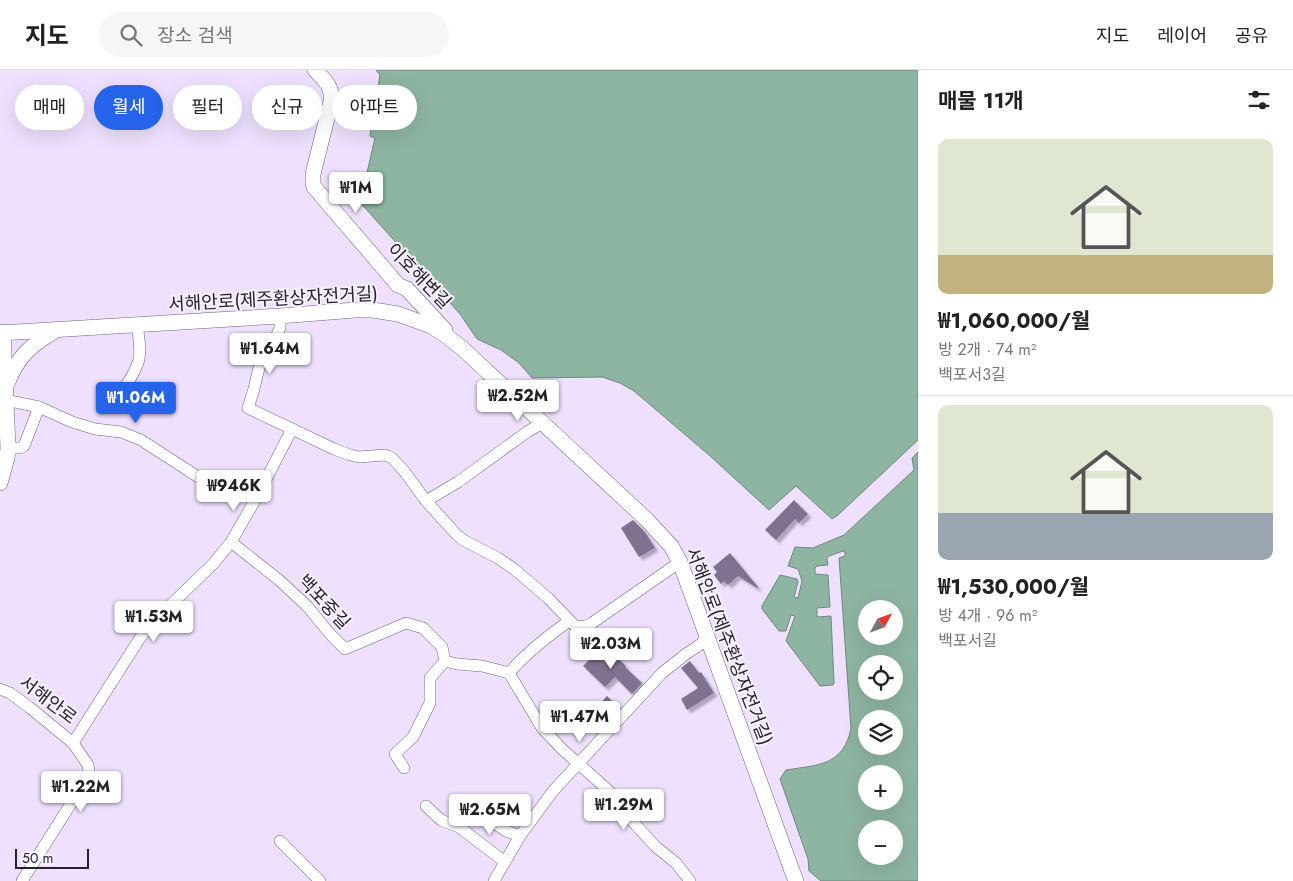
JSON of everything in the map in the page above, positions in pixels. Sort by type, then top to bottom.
[{"type":"street","name":"이호해변길","points":[[315,70],[328,85],[332,93],[313,174],[312,183],[314,187],[398,285],[407,289],[463,350]]},
{"type":"street","points":[[398,285],[407,304],[404,316]]},
{"type":"street","name":"서해안로(제주환상자전거길)","points":[[0,483],[8,448],[3,397],[1,333],[364,310],[404,316],[437,330],[463,350],[658,530],[671,546],[680,562],[708,636],[796,881]]},
{"type":"street","points":[[280,316],[280,328],[276,338],[264,354],[257,372],[248,408],[350,455],[366,457],[385,455],[392,458],[426,501],[456,534],[463,540],[498,558],[514,569],[548,598],[574,625],[586,626],[592,623],[680,562]]},
{"type":"street","points":[[123,390],[139,364],[140,348],[136,325]]},
{"type":"street","points":[[57,330],[35,344],[21,357],[11,373],[3,397],[39,407],[72,422],[121,432],[141,440],[206,482],[258,495]]},
{"type":"street","points":[[8,448],[24,446],[39,407]]},
{"type":"street","points":[[426,501],[458,482],[542,423]]},
{"type":"street","points":[[73,743],[140,638],[154,621],[213,564],[231,542],[292,429]]},
{"type":"street","name":"백포중길","points":[[231,542],[279,580],[307,606],[345,649],[406,624],[423,628],[442,647],[445,661]]},
{"type":"street","points":[[509,673],[554,631],[569,621]]},
{"type":"street","points":[[494,881],[520,836],[553,791],[662,673],[701,644],[708,636]]},
{"type":"street","points":[[404,768],[395,754],[413,737],[430,703],[430,678],[445,661],[482,666],[509,673],[538,724],[563,750],[608,790],[642,832],[676,864],[690,881]]},
{"type":"street","name":"서해안로","points":[[0,689],[10,693],[29,707],[73,743],[88,765],[89,771],[88,777],[22,881]]},
{"type":"street","points":[[426,806],[441,820],[459,827],[505,862]]},
{"type":"street","points":[[473,809],[506,831],[520,836]]},
{"type":"street","points":[[280,841],[320,881]]},
{"type":"shaded area","points":[[376,70],[918,70],[918,440],[832,519],[796,486],[769,510],[709,455],[634,391],[620,383],[602,377],[532,378],[519,363],[501,350],[477,339],[460,314],[357,199],[361,177],[366,177],[375,138],[370,136],[371,130],[417,130],[417,85],[378,85],[380,75]]},
{"type":"shaded area","points":[[918,452],[918,881],[821,881],[809,871],[808,859],[780,779],[786,770],[818,765],[836,757],[847,741],[851,728],[839,558],[845,556],[845,552],[829,556],[827,558],[828,565],[815,568],[815,574],[828,575],[830,607],[817,608],[817,617],[831,616],[833,685],[820,686],[786,641],[795,616],[791,615],[786,631],[779,631],[762,609],[762,606],[780,575],[797,579],[794,597],[798,598],[802,581],[798,569],[788,566],[795,547],[813,548],[844,535],[914,470],[912,458]]},
{"type":"building","points":[[794,500],[808,514],[799,523],[795,519],[776,540],[765,530]]},
{"type":"building","points":[[633,520],[645,532],[655,548],[639,557],[621,528]]},
{"type":"building","points":[[730,553],[757,588],[738,576],[728,585],[724,581],[721,584],[714,575],[717,572],[713,567]]},
{"type":"building","points":[[604,645],[642,683],[632,694],[615,677],[605,687],[583,666]]},
{"type":"building","points":[[690,661],[699,673],[701,672],[714,693],[687,710],[681,699],[698,688],[681,668]]},
{"type":"building","points":[[607,696],[619,708],[610,719],[597,707]]}]
